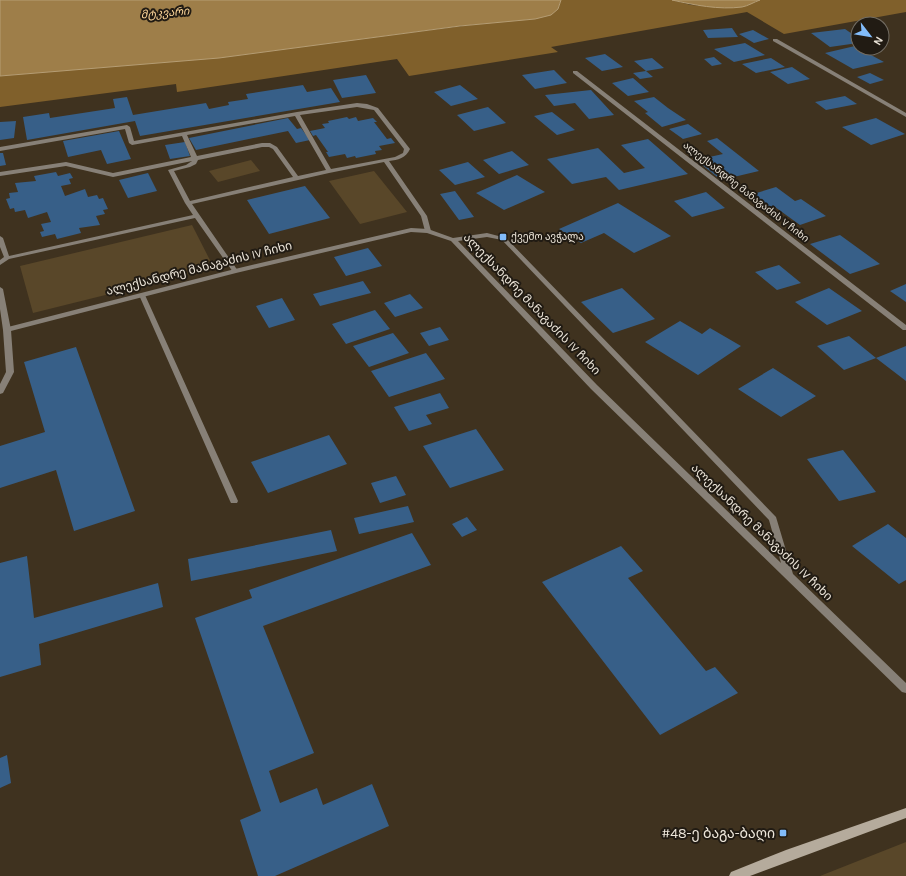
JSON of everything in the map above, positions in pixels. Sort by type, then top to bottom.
[{"type":"street","points":[[775,40],[906,115]]},
{"type":"street","name":"ალექსანდრე მანაგაძის V ჩიხი","points":[[575,72],[906,328]]},
{"type":"street","points":[[0,149],[127,127],[132,143],[357,105],[376,109],[407,149],[405,154],[385,160],[296,178],[188,203]]},
{"type":"street","points":[[297,114],[330,171]]},
{"type":"street","points":[[184,134],[195,159]]},
{"type":"street","points":[[0,174],[66,164],[113,175],[262,146],[270,146],[275,148],[296,178]]},
{"type":"street","points":[[195,159],[194,163],[188,166],[171,170],[188,203],[235,271]]},
{"type":"street","points":[[385,160],[424,216],[428,231]]},
{"type":"street","points":[[0,263],[7,258],[197,216]]},
{"type":"street","name":"ალექსანდრე მანაგაძის IV ჩიხი","points":[[7,330],[235,271],[410,230],[428,231],[453,240],[594,387],[906,689]]},
{"type":"street","points":[[453,240],[487,235],[504,239],[773,519],[790,576]]},
{"type":"street","points":[[0,238],[7,258]]},
{"type":"street","points":[[0,289],[7,330],[10,372],[0,391]]},
{"type":"street","points":[[142,295],[234,500]]},
{"type":"street","points":[[735,876],[906,813]]},
{"type":"shaded area","points":[[561,0],[672,0],[691,5],[742,7],[760,0],[906,0],[906,12],[884,16],[850,16],[850,22],[784,34],[747,12],[551,47],[558,52],[409,76],[397,59],[177,92],[176,84],[0,107],[0,76],[359,39],[503,21],[535,19],[558,9]]},
{"type":"shaded area","points":[[251,160],[260,171],[218,182],[209,171]]},
{"type":"shaded area","points":[[374,171],[407,212],[360,224],[329,181]]},
{"type":"shaded area","points":[[192,225],[214,268],[33,313],[20,266]]},
{"type":"shaded area","points":[[906,842],[906,876],[820,876]]},
{"type":"water","name":"მტკვარი","points":[[0,0],[561,0],[558,9],[551,15],[535,19],[460,26],[219,58],[0,76]]},
{"type":"water","points":[[672,0],[760,0],[742,7],[724,8]]},
{"type":"building","points":[[732,28],[738,37],[708,38],[703,30]]},
{"type":"building","points":[[845,29],[850,32],[850,44],[830,47],[811,33]]},
{"type":"building","points":[[753,30],[769,39],[754,43],[739,34]]},
{"type":"building","points":[[745,43],[765,55],[734,62],[714,49]]},
{"type":"building","points":[[850,47],[850,56],[873,56],[884,62],[853,69],[825,53]]},
{"type":"building","points":[[605,54],[623,67],[602,71],[585,58]]},
{"type":"building","points":[[714,57],[722,64],[712,66],[704,59]]},
{"type":"building","points":[[652,58],[664,68],[646,71],[634,61]]},
{"type":"building","points":[[771,58],[785,67],[756,73],[742,64]]},
{"type":"building","points":[[792,67],[810,79],[788,84],[770,72]]},
{"type":"building","points":[[554,70],[567,83],[535,89],[522,75]]},
{"type":"building","points":[[646,71],[653,77],[640,79],[633,73]]},
{"type":"building","points":[[870,73],[884,80],[870,84],[857,77]]},
{"type":"building","points":[[366,75],[376,93],[342,98],[333,80]]},
{"type":"building","points":[[633,78],[649,92],[628,96],[612,83]]},
{"type":"building","points":[[303,85],[307,92],[331,88],[340,102],[140,136],[135,121],[27,140],[23,117],[49,113],[50,118],[115,108],[113,99],[127,97],[133,115],[206,103],[209,109],[229,105],[228,102],[248,99],[246,94]]},
{"type":"building","points":[[460,85],[478,99],[451,106],[434,92]]},
{"type":"building","points":[[591,90],[614,115],[589,119],[575,103],[554,106],[545,95]]},
{"type":"building","points":[[845,96],[857,104],[826,110],[815,102]]},
{"type":"building","points":[[654,97],[686,120],[662,127],[645,113],[648,112],[634,101]]},
{"type":"building","points":[[488,107],[506,123],[474,131],[457,115]]},
{"type":"building","points":[[552,112],[575,130],[557,135],[534,116]]},
{"type":"building","points":[[347,117],[349,119],[356,117],[358,121],[373,118],[377,122],[374,122],[387,139],[391,138],[395,143],[379,146],[382,150],[375,151],[376,154],[356,158],[355,156],[347,158],[345,154],[329,157],[326,152],[328,152],[316,135],[313,136],[310,131],[325,128],[322,124],[329,123],[328,121]]},
{"type":"building","points":[[288,118],[297,129],[301,128],[310,140],[296,143],[288,131],[196,150],[189,138]]},
{"type":"building","points":[[876,118],[905,134],[871,145],[842,127]]},
{"type":"building","points":[[16,121],[14,138],[0,140],[0,122]]},
{"type":"building","points":[[688,124],[702,134],[683,139],[669,129]]},
{"type":"building","points":[[119,131],[131,159],[107,164],[101,150],[68,157],[63,141]]},
{"type":"building","points":[[717,138],[759,171],[721,180],[696,160],[723,154],[707,141]]},
{"type":"building","points":[[648,139],[688,174],[619,190],[606,177],[572,184],[547,159],[598,148],[624,173],[645,168],[621,145]]},
{"type":"building","points":[[185,142],[190,156],[170,159],[165,145]]},
{"type":"building","points":[[512,151],[529,165],[499,174],[483,160]]},
{"type":"building","points":[[0,153],[3,153],[6,165],[0,166]]},
{"type":"building","points":[[468,162],[485,177],[455,185],[439,170]]},
{"type":"building","points":[[56,172],[58,176],[70,173],[73,178],[69,179],[71,184],[61,186],[65,196],[85,189],[88,197],[97,195],[99,199],[103,198],[108,209],[103,210],[105,214],[96,216],[100,225],[79,228],[81,233],[57,239],[55,234],[42,237],[40,232],[44,231],[41,224],[51,222],[47,212],[28,218],[25,210],[15,212],[14,208],[10,209],[6,199],[10,198],[9,193],[18,192],[15,183],[36,181],[34,176]]},
{"type":"building","points":[[148,173],[157,191],[128,198],[119,180]]},
{"type":"building","points":[[517,175],[545,192],[504,210],[476,193]]},
{"type":"building","points":[[305,186],[330,218],[269,234],[247,200]]},
{"type":"building","points":[[776,187],[795,201],[801,199],[826,216],[800,225],[775,207],[769,209],[750,195]]},
{"type":"building","points":[[455,191],[474,217],[459,220],[440,194]]},
{"type":"building","points":[[706,192],[725,208],[692,217],[674,201]]},
{"type":"building","points":[[618,203],[671,236],[634,253],[604,233],[581,243],[559,229]]},
{"type":"building","points":[[840,235],[880,264],[850,274],[810,244]]},
{"type":"building","points":[[368,248],[382,266],[346,276],[334,257]]},
{"type":"building","points":[[779,265],[801,283],[777,290],[755,272]]},
{"type":"building","points":[[363,281],[371,293],[320,306],[313,294]]},
{"type":"building","points":[[906,284],[906,302],[890,291]]},
{"type":"building","points":[[622,288],[655,319],[613,333],[581,302]]},
{"type":"building","points":[[829,288],[862,311],[827,325],[795,302]]},
{"type":"building","points":[[410,294],[423,308],[395,317],[384,303]]},
{"type":"building","points":[[282,298],[295,320],[269,328],[256,306]]},
{"type":"building","points":[[375,310],[390,329],[346,344],[332,324]]},
{"type":"building","points":[[680,321],[702,334],[710,328],[741,346],[698,375],[645,342]]},
{"type":"building","points":[[440,327],[449,340],[429,346],[420,333]]},
{"type":"building","points":[[393,333],[409,353],[369,367],[353,346]]},
{"type":"building","points":[[849,336],[876,358],[844,370],[817,346]]},
{"type":"building","points":[[906,346],[906,381],[876,358]]},
{"type":"building","points":[[76,347],[135,511],[74,531],[56,470],[0,488],[0,446],[45,432],[24,362]]},
{"type":"building","points":[[426,353],[445,379],[389,397],[371,371]]},
{"type":"building","points":[[773,368],[816,396],[781,417],[738,389]]},
{"type":"building","points":[[440,393],[449,408],[426,415],[432,424],[409,431],[394,407]]},
{"type":"building","points":[[476,429],[504,470],[450,488],[423,446]]},
{"type":"building","points":[[329,435],[347,464],[268,493],[251,462]]},
{"type":"building","points":[[843,450],[876,492],[839,501],[807,459]]},
{"type":"building","points":[[396,476],[406,495],[380,503],[371,483]]},
{"type":"building","points":[[408,506],[414,522],[359,534],[354,518]]},
{"type":"building","points":[[467,517],[477,530],[462,537],[452,524]]},
{"type":"building","points":[[888,524],[906,538],[906,580],[899,584],[852,546]]},
{"type":"building","points":[[331,530],[337,551],[191,581],[188,559]]},
{"type":"building","points":[[412,533],[431,565],[263,626],[314,753],[269,771],[280,803],[317,788],[323,805],[372,784],[389,826],[275,876],[258,876],[240,820],[261,811],[195,618],[252,598],[249,590]]},
{"type":"building","points":[[621,546],[643,571],[628,578],[706,671],[715,667],[738,693],[660,735],[542,582]]},
{"type":"building","points":[[27,556],[34,618],[158,583],[163,607],[39,644],[41,665],[0,677],[0,563]]},
{"type":"building","points":[[7,755],[11,783],[0,788],[0,758]]},
{"type":"place","name":"ქვემო ავჭალა","points":[[503,237]]},
{"type":"place","name":"#48-ე ბაგა-ბაღი","points":[[783,833]]}]
